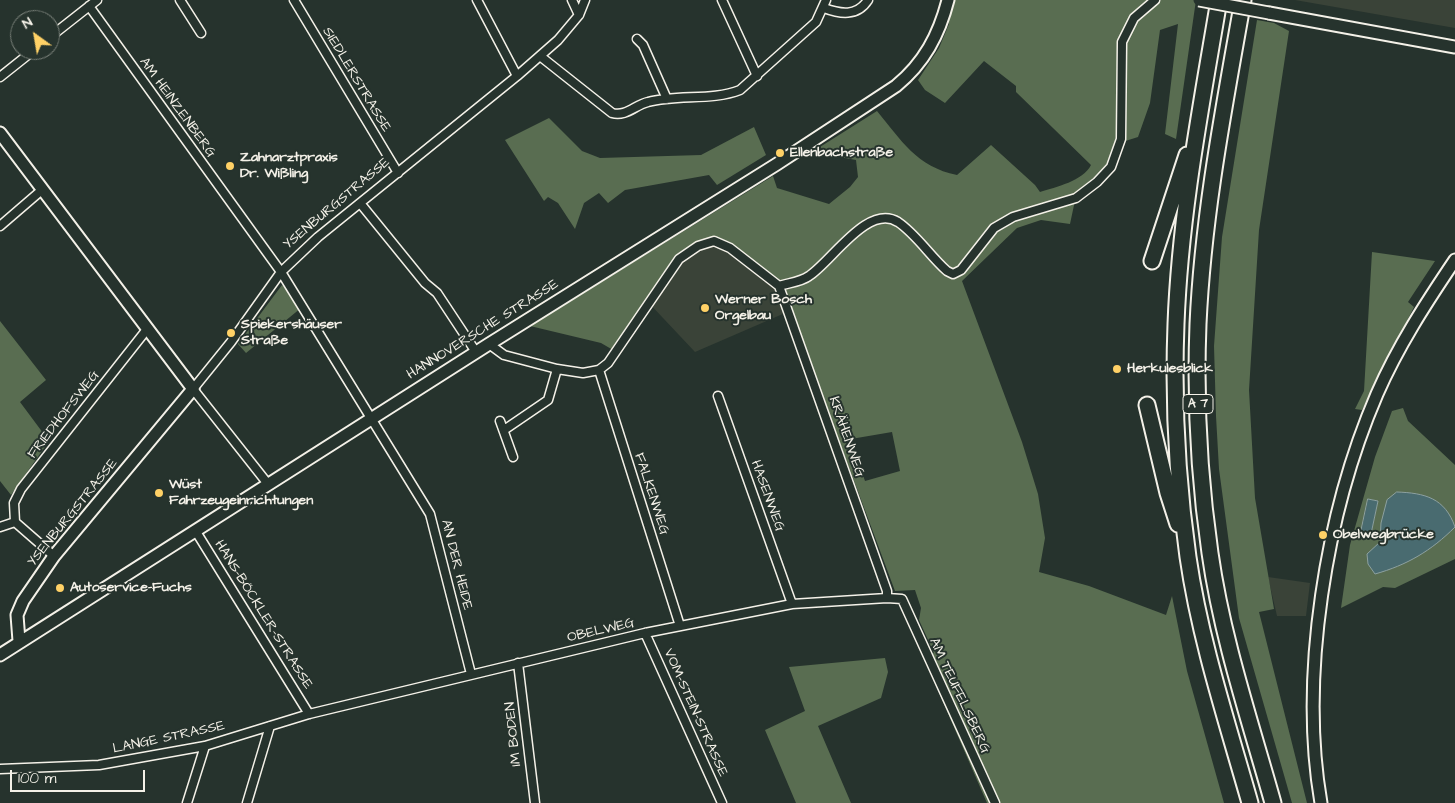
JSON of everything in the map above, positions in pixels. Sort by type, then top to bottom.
[{"type":"highway","name":"A 7","points":[[1219,0],[1186,202],[1176,322],[1174,383],[1177,466],[1188,558],[1217,688],[1250,803]]},
{"type":"highway","name":"A 7","points":[[1243,0],[1219,135],[1209,206],[1198,315],[1197,383],[1200,467],[1210,554],[1238,680],[1273,803]]},
{"type":"highway","points":[[1152,261],[1180,171],[1196,133]]},
{"type":"highway","points":[[1147,404],[1168,493],[1188,558]]},
{"type":"main road","name":"HANNOVERSCHE STRASSE","points":[[0,655],[19,641],[476,352],[777,164],[896,86],[911,74],[926,56],[942,22],[948,0]]},
{"type":"main road","points":[[1199,0],[1455,47]]},
{"type":"main road","points":[[0,133],[193,389]]},
{"type":"main road","points":[[1321,803],[1313,726],[1314,672],[1330,552],[1341,498],[1366,418],[1389,368],[1419,313],[1455,260]]},
{"type":"main road","name":"YSENBURGSTRASSE","points":[[19,641],[16,624],[19,607],[54,556],[193,389]]},
{"type":"street","points":[[60,29],[97,0]]},
{"type":"street","points":[[180,0],[201,33]]},
{"type":"street","name":"SIEDLERSTRASSE","points":[[294,0],[398,172]]},
{"type":"street","points":[[477,0],[517,76]]},
{"type":"street","points":[[572,0],[579,15]]},
{"type":"street","name":"YSENBURGSTRASSE","points":[[193,389],[231,342],[282,272],[318,237],[517,76],[558,40],[579,15],[585,0]]},
{"type":"street","points":[[722,0],[757,76]]},
{"type":"street","points":[[540,56],[612,114],[619,115],[648,102],[727,95],[740,90],[816,22],[826,0]]},
{"type":"street","points":[[824,8],[845,14],[854,11],[868,0]]},
{"type":"street","points":[[489,344],[504,355],[557,369],[583,373],[599,370],[608,363],[679,259],[698,246],[714,241],[724,246],[779,286],[807,278],[832,258],[862,226],[879,218],[898,222],[938,263],[953,274],[967,264],[994,228],[1013,217],[1076,198],[1087,191],[1111,167],[1119,148],[1122,123],[1122,42],[1134,18],[1155,0]]},
{"type":"street","name":"AM HEINZENBERG","points":[[89,6],[282,272],[370,419]]},
{"type":"street","points":[[637,39],[643,46],[667,99]]},
{"type":"street","points":[[0,77],[21,60]]},
{"type":"street","points":[[0,226],[43,189]]},
{"type":"street","points":[[360,203],[425,282],[437,293],[476,352]]},
{"type":"street","name":"KRÄHENWEG","points":[[779,286],[887,591],[887,598]]},
{"type":"street","name":"FRIEDHOFSWEG","points":[[15,522],[14,503],[20,489],[148,328]]},
{"type":"street","points":[[504,430],[548,400],[557,369]]},
{"type":"street","name":"FALKENWEG","points":[[599,370],[680,626]]},
{"type":"street","points":[[193,389],[268,484]]},
{"type":"street","name":"HASENWEG","points":[[718,396],[792,604]]},
{"type":"street","name":"AN DER HEIDE","points":[[370,419],[430,514],[471,674]]},
{"type":"street","points":[[500,422],[513,457]]},
{"type":"street","points":[[0,527],[15,522],[54,556]]},
{"type":"street","name":"HANS-BÖCKLER-STRASSE","points":[[195,530],[309,714]]},
{"type":"street","name":"OBELWEG","points":[[309,714],[645,633],[792,604],[887,598],[902,599]]},
{"type":"street","name":"AM TEUFELSBERG","points":[[902,599],[995,803]]},
{"type":"street","name":"VOM-STEIN-STRASSE","points":[[645,633],[722,803]]},
{"type":"street","name":"IM BODEN","points":[[518,663],[535,803]]},
{"type":"street","name":"LANGE STRASSE","points":[[0,769],[99,765],[205,746],[309,714]]},
{"type":"street","points":[[247,803],[270,726]]},
{"type":"street","points":[[187,803],[205,746]]},
{"type":"shaded area","points":[[1295,0],[1455,0],[1455,28]]},
{"type":"shaded area","points":[[716,237],[733,246],[780,282],[792,310],[695,352],[647,301],[678,256],[697,242]]},
{"type":"shaded area","points":[[1268,577],[1310,583],[1306,616],[1277,616]]},
{"type":"green space","points":[[940,0],[1196,0],[1176,139],[1165,134],[1178,24],[1160,30],[1150,103],[1138,137],[1116,144],[1108,163],[1095,178],[1077,191],[1070,224],[1041,220],[1017,228],[962,281],[1022,442],[1038,494],[1045,538],[1039,572],[1089,586],[1166,615],[1172,596],[1187,671],[1224,803],[987,803],[923,656],[934,653],[919,620],[921,608],[915,590],[895,591],[780,282],[733,246],[716,237],[697,242],[678,256],[613,350],[601,343],[530,326],[773,176],[777,188],[829,204],[850,187],[858,177],[856,160],[812,152],[877,111],[902,142],[920,159],[931,166],[957,175],[991,145],[1035,185],[1040,192],[1068,183],[1087,171],[1091,165],[1016,92],[1016,86],[984,61],[945,103],[925,90],[918,80],[939,48],[949,24],[940,5]],"holes":[[[892,432],[900,471],[865,481],[851,439]]]},
{"type":"green space","points":[[1257,20],[1274,23],[1289,31],[1259,230],[1249,390],[1255,498],[1274,609],[1259,612],[1307,803],[1292,803],[1239,618],[1219,469],[1214,346],[1222,237]]},
{"type":"green space","points":[[549,118],[582,151],[600,158],[701,155],[754,127],[766,155],[717,185],[709,175],[625,190],[608,203],[599,193],[584,203],[575,229],[558,203],[548,197],[544,201],[505,140]]},
{"type":"green space","points":[[1372,252],[1435,261],[1408,302],[1414,307],[1362,410],[1355,409],[1364,391]]},
{"type":"green space","points":[[282,285],[289,289],[301,308],[246,353],[238,344]]},
{"type":"green space","points":[[0,321],[46,380],[20,402],[49,441],[11,495],[0,481]]},
{"type":"green space","points":[[1403,408],[1408,421],[1455,465],[1455,559],[1395,588],[1383,587],[1341,608],[1350,545],[1375,457],[1392,411]],"holes":[[[1368,499],[1378,501],[1371,534],[1361,532]]]},
{"type":"green space","points":[[885,658],[888,672],[881,698],[818,726],[851,803],[796,803],[765,730],[805,711],[789,667]]},
{"type":"water","points":[[1397,492],[1425,496],[1440,503],[1451,517],[1455,527],[1428,550],[1408,562],[1375,574],[1368,564],[1367,554],[1380,542],[1381,523],[1387,500]]},
{"type":"water","points":[[1368,499],[1378,501],[1371,534],[1361,532]]},
{"type":"place","name":"Ellenbachstraße","points":[[780,153]]},
{"type":"place","name":"Zahnarztpraxis Dr. Wißling","points":[[230,166]]},
{"type":"place","name":"Werner Bosch Orgelbau","points":[[705,308]]},
{"type":"place","name":"Spiekershäuser Straße","points":[[231,333]]},
{"type":"place","name":"Herkulesblick","points":[[1117,369]]},
{"type":"place","name":"Wüst Fahrzeugeinrichtungen","points":[[159,493]]},
{"type":"place","name":"Obelwegbrücke","points":[[1323,535]]},
{"type":"place","name":"Autoservice-Fuchs","points":[[60,588]]}]
